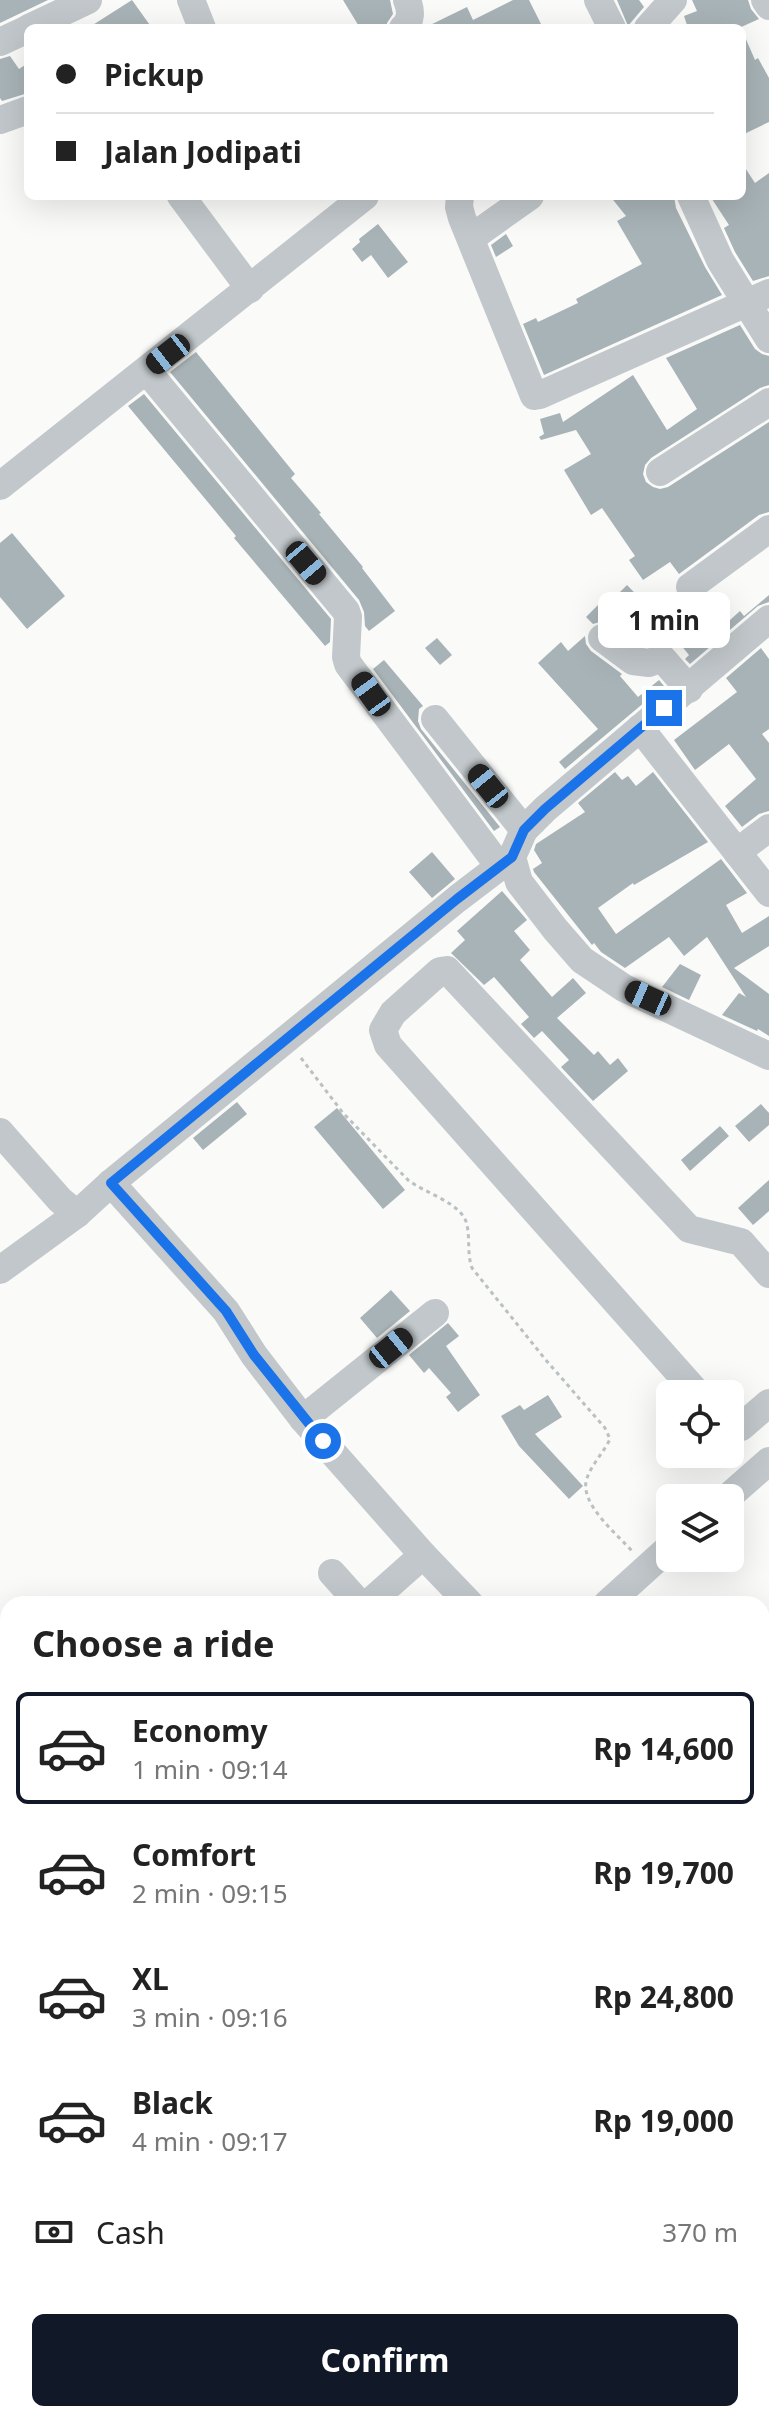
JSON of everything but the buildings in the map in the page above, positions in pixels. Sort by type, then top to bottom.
[{"type":"street","points":[[37,24],[88,0]]},
{"type":"street","points":[[191,0],[200,24]]},
{"type":"street","points":[[406,24],[410,9],[407,0]]},
{"type":"street","points":[[598,0],[610,24]]},
{"type":"street","points":[[652,24],[673,0]]},
{"type":"street","points":[[765,0],[769,6]]},
{"type":"street","points":[[0,42],[24,30]]},
{"type":"street","points":[[0,120],[24,111]]},
{"type":"street","points":[[184,200],[250,289]]},
{"type":"street","points":[[0,486],[360,200]]},
{"type":"street","points":[[460,200],[459,207],[471,238],[532,393],[536,396],[758,299]]},
{"type":"street","points":[[471,238],[524,200]]},
{"type":"street","points":[[693,200],[720,260],[758,299],[769,339]]},
{"type":"street","points":[[147,371],[346,611],[348,664],[582,960],[624,988],[769,1056]]},
{"type":"street","points":[[660,472],[769,402]]},
{"type":"street","points":[[690,587],[769,529]]},
{"type":"street","points":[[0,1270],[77,1214],[457,899],[484,881],[506,862],[524,830],[769,619]]},
{"type":"street","points":[[602,638],[633,661],[666,662],[689,689]]},
{"type":"street","points":[[435,719],[524,830]]},
{"type":"street","points":[[640,728],[769,893]]},
{"type":"street","points":[[737,852],[769,828]]},
{"type":"street","points":[[686,1380],[388,1045],[383,1030],[388,1018],[440,971],[447,970],[689,1229],[741,1242],[769,1274]]},
{"type":"street","points":[[0,1132],[60,1200],[77,1214]]},
{"type":"street","points":[[111,1183],[226,1311],[254,1355],[303,1419],[462,1596]]},
{"type":"street","points":[[303,1419],[435,1313]]},
{"type":"street","points":[[744,1424],[769,1403]]},
{"type":"street","points":[[743,1484],[769,1461]]},
{"type":"street","points":[[379,1596],[423,1555]]},
{"type":"street","points":[[616,1596],[656,1559]]},
{"type":"street","points":[[332,1573],[353,1596]]},
{"type":"path","points":[[287,1039],[343,1113],[408,1180],[462,1214],[467,1222],[468,1258],[472,1268],[605,1428],[610,1439],[586,1480],[585,1492],[589,1503],[647,1567]]},
{"type":"route","points":[[323,1441],[254,1355],[226,1311],[111,1183],[512,857],[524,830],[545,809],[664,708]]}]
